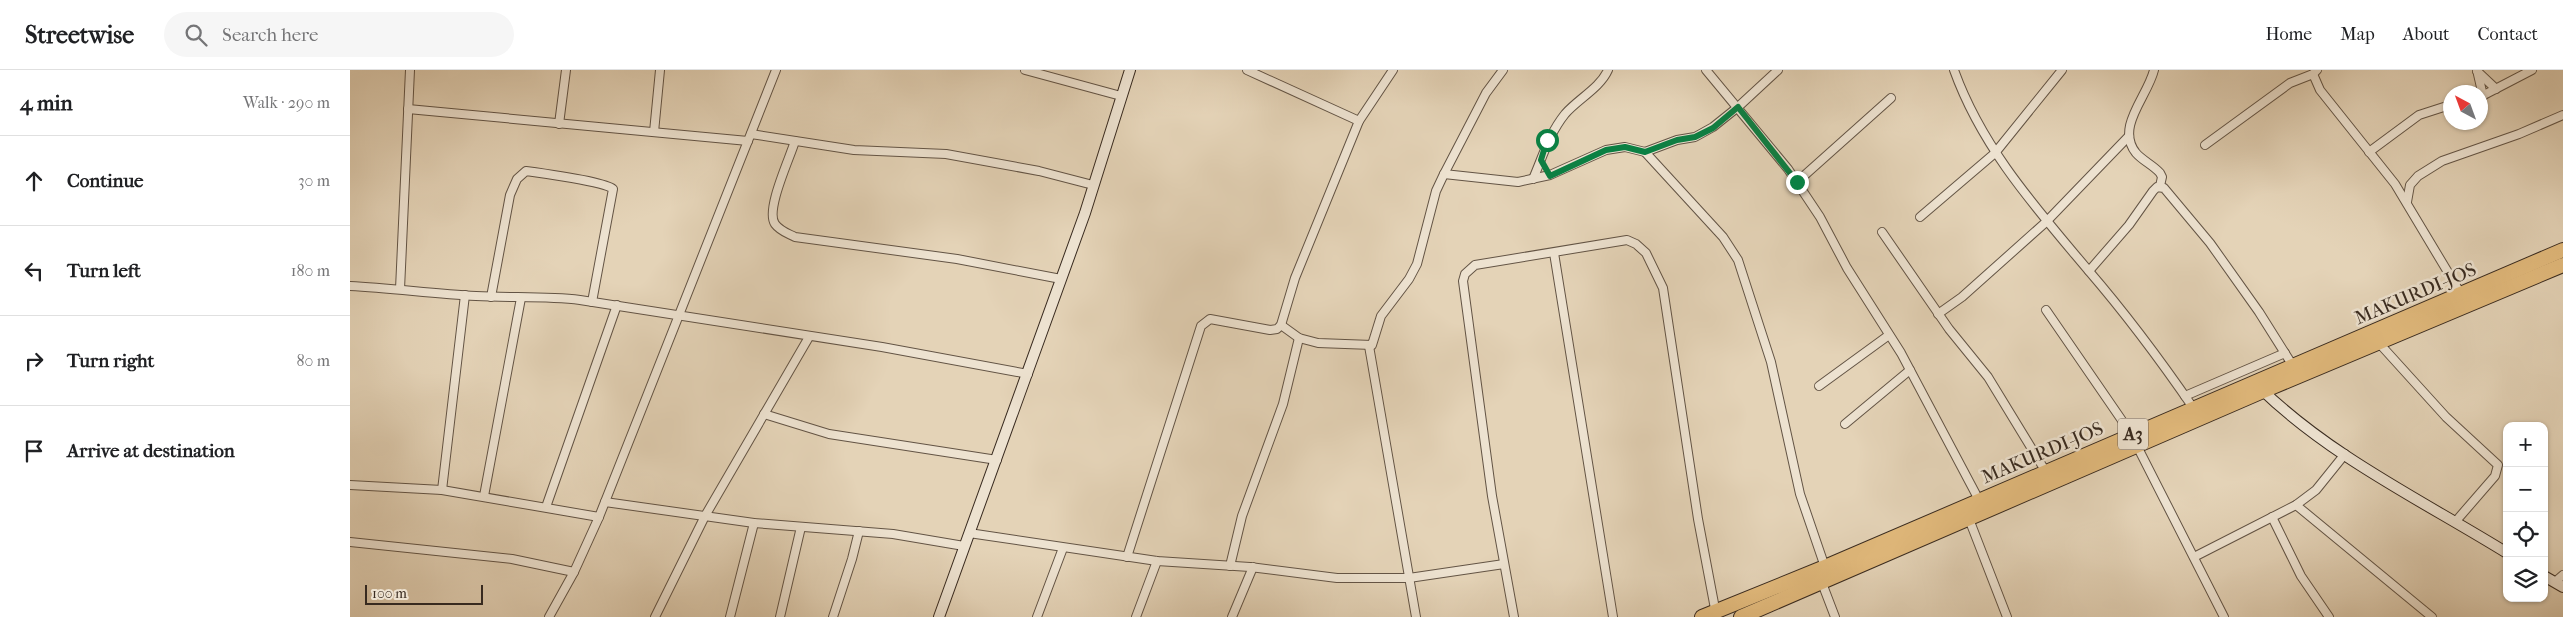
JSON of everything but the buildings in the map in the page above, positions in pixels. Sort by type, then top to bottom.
[{"type":"highway","name":"MAKURDI-JOS","points":[[1702,617],[1716,614],[2046,472],[2134,440],[2259,386],[2293,366],[2563,250]]},
{"type":"highway","name":"MAKURDI-JOS","points":[[1741,617],[1969,519],[2194,409],[2378,342],[2563,265]]},
{"type":"street","points":[[400,289],[410,70]]},
{"type":"street","points":[[559,124],[566,70]]},
{"type":"street","points":[[654,132],[660,70]]},
{"type":"street","points":[[549,617],[574,572],[599,518],[776,70]]},
{"type":"street","points":[[1025,70],[1121,96]]},
{"type":"street","points":[[939,617],[1028,374],[1093,185],[1130,70]]},
{"type":"street","points":[[1247,70],[1359,121]]},
{"type":"street","points":[[1127,557],[1201,326],[1210,319],[1270,330],[1277,329],[1282,325],[1296,278],[1359,121],[1393,70]]},
{"type":"street","points":[[1282,325],[1299,338],[1318,343],[1369,346],[1375,341],[1381,316],[1409,279],[1417,264],[1436,191],[1444,174],[1486,93],[1503,70]]},
{"type":"street","points":[[1533,179],[1547,140],[1566,113],[1602,79],[1608,70]]},
{"type":"street","points":[[1706,70],[1738,107],[1797,182],[1820,217],[1847,268],[1910,370],[1979,500]]},
{"type":"street","points":[[1444,174],[1518,182],[1550,176],[1606,150],[1625,147],[1645,152],[1704,134],[1738,107],[1778,70]]},
{"type":"street","points":[[1954,70],[1963,96],[1995,153],[2046,222],[2089,271],[2194,409]]},
{"type":"street","points":[[1920,217],[1995,153],[2062,70]]},
{"type":"street","points":[[2089,271],[2129,225],[2153,191],[2160,186],[2162,177],[2160,173],[2135,152],[2129,136],[2129,126],[2150,84],[2154,70]]},
{"type":"street","points":[[2477,70],[2496,89]]},
{"type":"street","points":[[2477,70],[2480,85]]},
{"type":"street","points":[[2488,93],[2532,70]]},
{"type":"street","points":[[2205,145],[2290,83],[2315,72],[2320,90],[2407,204],[2461,294]]},
{"type":"street","points":[[1797,182],[1891,98]]},
{"type":"street","points":[[2369,152],[2419,115],[2443,107]]},
{"type":"street","points":[[408,109],[654,132],[796,141],[854,150],[946,154],[1039,171],[1093,185]]},
{"type":"street","points":[[2407,204],[2407,194],[2410,185],[2435,164],[2519,134],[2563,115]]},
{"type":"street","points":[[1938,314],[1962,297],[2046,222],[2129,136]]},
{"type":"street","points":[[796,141],[772,208],[774,224],[781,231],[794,236],[957,259],[1061,279]]},
{"type":"street","points":[[1645,152],[1723,237],[1738,260],[1771,362],[1800,494],[1825,567]]},
{"type":"street","points":[[1541,160],[1550,176]]},
{"type":"street","points":[[491,297],[510,195],[519,177],[526,171],[551,174],[589,183],[602,183],[613,190],[592,302]]},
{"type":"street","points":[[2160,186],[2166,189],[2210,242],[2293,366]]},
{"type":"street","points":[[1882,232],[1938,314],[1988,377],[2046,472]]},
{"type":"street","points":[[1514,617],[1490,487],[1463,281],[1465,274],[1475,265],[1554,253],[1611,240],[1627,240],[1640,246],[1646,253],[1663,288],[1698,519],[1716,614]]},
{"type":"street","points":[[1554,253],[1614,617]]},
{"type":"street","points":[[350,286],[491,297],[554,296],[882,347],[1028,374]]},
{"type":"street","points":[[442,490],[464,295]]},
{"type":"street","points":[[484,496],[521,298]]},
{"type":"street","points":[[546,507],[617,306]]},
{"type":"street","points":[[2046,310],[2134,440],[2224,617]]},
{"type":"street","points":[[1819,386],[1889,335]]},
{"type":"street","points":[[655,617],[705,516],[809,337]]},
{"type":"street","points":[[1230,566],[1242,516],[1280,414],[1299,338]]},
{"type":"street","points":[[2378,342],[2451,422],[2498,465],[2495,476],[2456,521]]},
{"type":"street","points":[[1369,346],[1416,617]]},
{"type":"street","points":[[2185,396],[2285,353]]},
{"type":"street","points":[[1845,424],[1910,370]]},
{"type":"street","points":[[2243,372],[2345,454],[2503,550]]},
{"type":"street","points":[[764,414],[829,434],[997,460]]},
{"type":"street","points":[[2194,557],[2296,505],[2316,490],[2345,454]]},
{"type":"street","points":[[350,485],[442,490],[546,507],[599,518]]},
{"type":"street","points":[[605,502],[754,523],[893,534],[964,546]]},
{"type":"street","points":[[2296,505],[2432,617]]},
{"type":"street","points":[[2272,518],[2301,576],[2329,617]]},
{"type":"street","points":[[1969,519],[2007,617]]},
{"type":"street","points":[[730,617],[754,523]]},
{"type":"street","points":[[780,617],[801,527]]},
{"type":"street","points":[[833,617],[859,531]]},
{"type":"street","points":[[969,533],[1157,561],[1253,567],[1337,578],[1409,578],[1504,564]]},
{"type":"street","points":[[350,542],[512,559],[574,572]]},
{"type":"street","points":[[1037,617],[1063,548]]},
{"type":"street","points":[[1136,617],[1157,561]]},
{"type":"street","points":[[1232,617],[1253,567]]},
{"type":"street","points":[[2548,578],[2559,585],[2563,575]]},
{"type":"street","points":[[1822,583],[1834,617]]},
{"type":"route","points":[[1547,140],[1541,160],[1550,176],[1606,150],[1625,147],[1645,152],[1677,140],[1704,134],[1738,107],[1797,182]]}]
